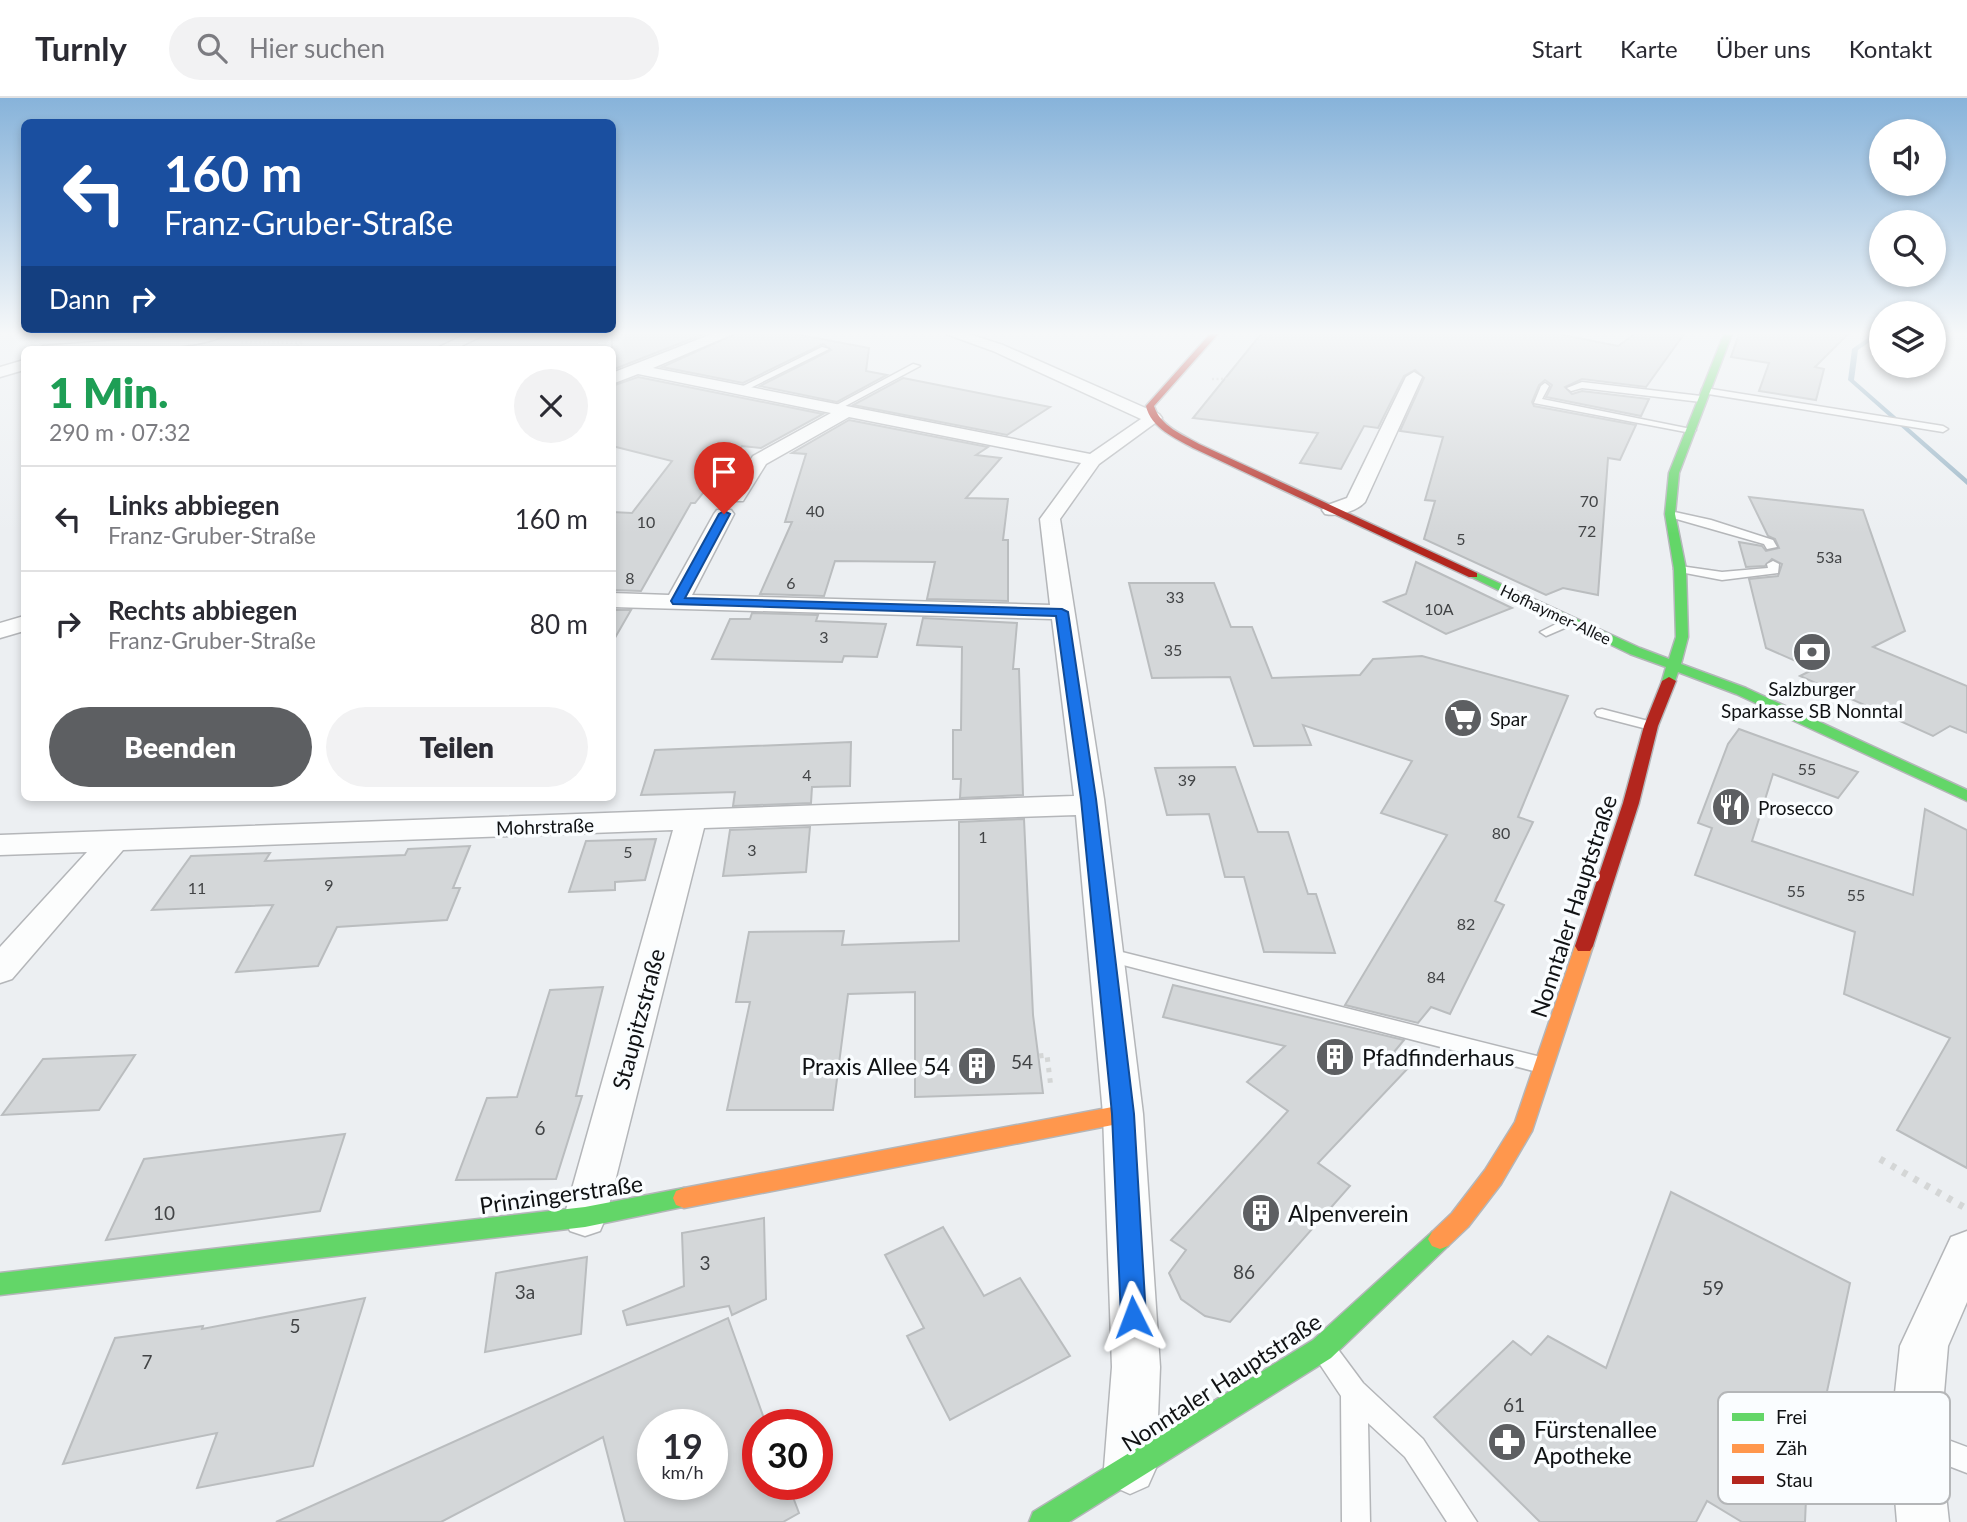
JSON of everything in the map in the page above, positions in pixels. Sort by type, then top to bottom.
[{"type":"main road","points":[[1153,400],[1150,412],[1153,418]]},
{"type":"main road","name":"Nonntaler Hauptstraße","points":[[1043,1522],[1322,1349],[1460,1220],[1493,1177],[1525,1125],[1631,803],[1651,726],[1676,665],[1682,637],[1680,569],[1670,514],[1674,473],[1701,400]]},
{"type":"main road","name":"Hofhaymer-Allee","points":[[1153,418],[1206,451],[1570,621],[1635,651],[1741,691],[1967,796]]},
{"type":"main road","name":"Prinzingerstraße","points":[[0,1284],[585,1217],[1123,1114]]},
{"type":"street","points":[[788,400],[1094,460]]},
{"type":"street","points":[[1114,400],[1153,418]]},
{"type":"street","points":[[1332,510],[1355,502],[1403,400]]},
{"type":"street","points":[[677,601],[730,505],[759,460],[839,410]]},
{"type":"street","points":[[1130,1468],[1136,1367],[1123,1114],[1089,805],[1049,519],[1094,460],[1153,418]]},
{"type":"street","points":[[616,600],[1062,612]]},
{"type":"street","points":[[0,631],[21,624]]},
{"type":"street","name":"Mohrstraße","points":[[0,845],[1089,805]]},
{"type":"street","name":"Staupitzstraße","points":[[585,1217],[691,821]]},
{"type":"street","points":[[0,970],[113,842]]},
{"type":"street","points":[[1920,1392],[1924,1346],[1967,1251]]},
{"type":"street","points":[[1921,1504],[1923,1522]]},
{"type":"lane","points":[[839,410],[856,400]]},
{"type":"lane","points":[[1537,400],[1692,430]]},
{"type":"lane","points":[[1743,400],[1943,429]]},
{"type":"lane","points":[[1670,514],[1701,520],[1738,537],[1769,542],[1771,547]]},
{"type":"lane","points":[[1680,569],[1722,576],[1742,566],[1774,571],[1773,564]]},
{"type":"lane","points":[[1546,632],[1570,621]]},
{"type":"lane","points":[[1602,713],[1651,726]]},
{"type":"lane","points":[[1106,954],[1545,1066]]},
{"type":"lane","points":[[1322,1349],[1353,1392],[1414,1448],[1463,1522]]},
{"type":"lane","points":[[1353,1392],[1356,1522]]},
{"type":"lane","points":[[1950,1453],[1967,1460]]},
{"type":"path","points":[[1880,1159],[1967,1209]]},
{"type":"building","points":[[616,400],[755,400],[823,414],[761,448],[742,446],[709,493],[703,493],[695,503],[691,503],[641,591],[616,590],[616,512],[632,513],[672,461],[616,447]]},
{"type":"building","points":[[861,400],[1017,400],[1050,407],[1007,435],[853,405]]},
{"type":"building","points":[[1207,400],[1392,400],[1378,428],[1364,426],[1341,469],[1300,463],[1318,433],[1193,418]]},
{"type":"building","points":[[1414,400],[1533,400],[1534,406],[1636,425],[1620,460],[1608,458],[1598,595],[1563,588],[1546,595],[1424,539],[1435,501],[1425,500],[1443,437],[1400,431]]},
{"type":"building","points":[[1563,400],[1648,400],[1641,416]]},
{"type":"building","points":[[849,420],[988,447],[976,455],[1001,458],[966,498],[1008,499],[1003,540],[1008,540],[1008,601],[927,599],[935,562],[835,561],[824,596],[760,594],[792,522],[785,522],[806,454],[792,453]]},
{"type":"building","points":[[1749,497],[1863,510],[1905,631],[1873,647],[1967,686],[1967,733],[1950,726],[1933,736],[1800,676],[1814,669],[1766,648],[1749,579],[1778,576],[1782,564],[1772,559],[1765,566],[1746,567],[1739,542],[1762,546],[1766,551],[1779,548],[1775,539],[1768,536]]},
{"type":"building","points":[[1416,562],[1512,608],[1446,634],[1384,602],[1406,594]]},
{"type":"building","points":[[1129,583],[1214,583],[1231,627],[1252,627],[1272,678],[1360,675],[1373,659],[1422,656],[1568,696],[1518,817],[1533,822],[1495,901],[1504,905],[1450,1014],[1431,1007],[1418,1023],[1345,1005],[1447,835],[1381,813],[1412,761],[1303,725],[1311,745],[1254,746],[1230,677],[1152,678]]},
{"type":"building","points":[[616,610],[631,610],[616,636]]},
{"type":"building","points":[[752,613],[818,615],[816,621],[886,624],[877,657],[844,656],[842,662],[712,659],[730,619],[750,619]]},
{"type":"building","points":[[923,618],[1017,623],[1013,669],[1019,669],[1023,795],[960,798],[961,779],[953,779],[953,730],[961,730],[962,647],[917,645]]},
{"type":"building","points":[[1739,729],[1858,772],[1838,798],[1773,774],[1752,841],[1913,895],[1925,809],[1967,830],[1967,1168],[1897,1130],[1950,1038],[1844,994],[1855,932],[1695,875],[1712,828],[1698,823],[1728,744]]},
{"type":"building","points":[[851,742],[850,786],[812,787],[811,803],[733,806],[735,792],[641,795],[655,750]]},
{"type":"building","points":[[1235,767],[1258,832],[1288,832],[1308,894],[1316,894],[1335,953],[1264,952],[1244,877],[1225,877],[1209,814],[1167,815],[1155,768]]},
{"type":"building","points":[[1024,819],[1033,1015],[1043,1093],[915,1097],[915,992],[848,994],[833,1110],[727,1110],[750,1002],[736,1002],[749,932],[844,931],[842,945],[959,941],[959,822]]},
{"type":"building","points":[[810,827],[806,872],[723,876],[730,830]]},
{"type":"building","points":[[656,839],[645,880],[615,882],[615,890],[569,892],[586,841]]},
{"type":"building","points":[[470,846],[453,888],[460,888],[447,920],[337,927],[318,966],[236,972],[273,905],[152,910],[191,856],[270,853],[265,861],[405,855],[408,849]]},
{"type":"building","points":[[1173,985],[1404,1040],[1394,1052],[1410,1066],[1318,1163],[1350,1186],[1230,1322],[1205,1316],[1181,1299],[1169,1273],[1186,1250],[1171,1240],[1288,1111],[1247,1082],[1285,1046],[1163,1017]]},
{"type":"building","points":[[603,987],[576,1096],[582,1096],[556,1179],[456,1180],[487,1098],[517,1097],[550,990]]},
{"type":"building","points":[[135,1055],[99,1110],[2,1115],[43,1059]]},
{"type":"building","points":[[345,1134],[320,1211],[106,1240],[144,1159]]},
{"type":"building","points":[[1671,1192],[1850,1283],[1827,1392],[1718,1392],[1718,1504],[1806,1504],[1805,1522],[1742,1522],[1707,1501],[1696,1522],[1540,1522],[1434,1417],[1513,1341],[1531,1355],[1548,1336],[1606,1368]]},
{"type":"building","points":[[764,1218],[766,1299],[732,1315],[729,1306],[627,1325],[623,1311],[684,1286],[682,1233]]},
{"type":"building","points":[[943,1227],[984,1296],[1020,1278],[1070,1356],[950,1420],[907,1336],[924,1328],[885,1255]]},
{"type":"building","points":[[587,1257],[581,1334],[485,1352],[496,1273]]},
{"type":"building","points":[[365,1298],[313,1466],[197,1488],[217,1433],[63,1464],[115,1338],[203,1326],[202,1329]]},
{"type":"building","points":[[728,1318],[761,1409],[742,1409],[742,1500],[794,1500],[799,1513],[783,1522],[625,1522],[603,1437],[441,1522],[276,1522]]},
{"type":"waterway","points":[[1874,400],[1967,483]]},
{"type":"traffic: fast","points":[[1669,681],[1682,637],[1680,569],[1670,514],[1674,473],[1702,400]]},
{"type":"traffic: fast","points":[[1473,575],[1635,651],[1741,691],[1967,796]]},
{"type":"traffic: fast","points":[[0,1284],[585,1217],[684,1198]]},
{"type":"traffic: fast","points":[[1043,1522],[1322,1349],[1440,1239]]},
{"type":"traffic: slow","points":[[1440,1239],[1460,1220],[1493,1177],[1525,1125],[1584,946]]},
{"type":"traffic: slow","points":[[684,1198],[1123,1114]]},
{"type":"traffic: jam","points":[[1155,400],[1150,406],[1152,414],[1165,428],[1196,446],[1473,575]]},
{"type":"traffic: jam","points":[[1584,946],[1631,803],[1651,726],[1669,681]]},
{"type":"place","name":"Salzburger Sparkasse SB Nonntal","points":[[1812,652]]},
{"type":"place","name":"Spar","points":[[1463,718]]},
{"type":"place","name":"Prosecco","points":[[1731,807]]},
{"type":"place","name":"Pfadfinderhaus","points":[[1335,1057]]},
{"type":"place","name":"Praxis Allee 54","points":[[977,1066]]},
{"type":"place","name":"Alpenverein","points":[[1261,1213]]},
{"type":"place","name":"Fürstenallee Apotheke","points":[[1507,1442]]},
{"type":"route","points":[[724,514],[677,601],[1062,612],[1088,799],[1123,1114],[1133,1317]]}]
